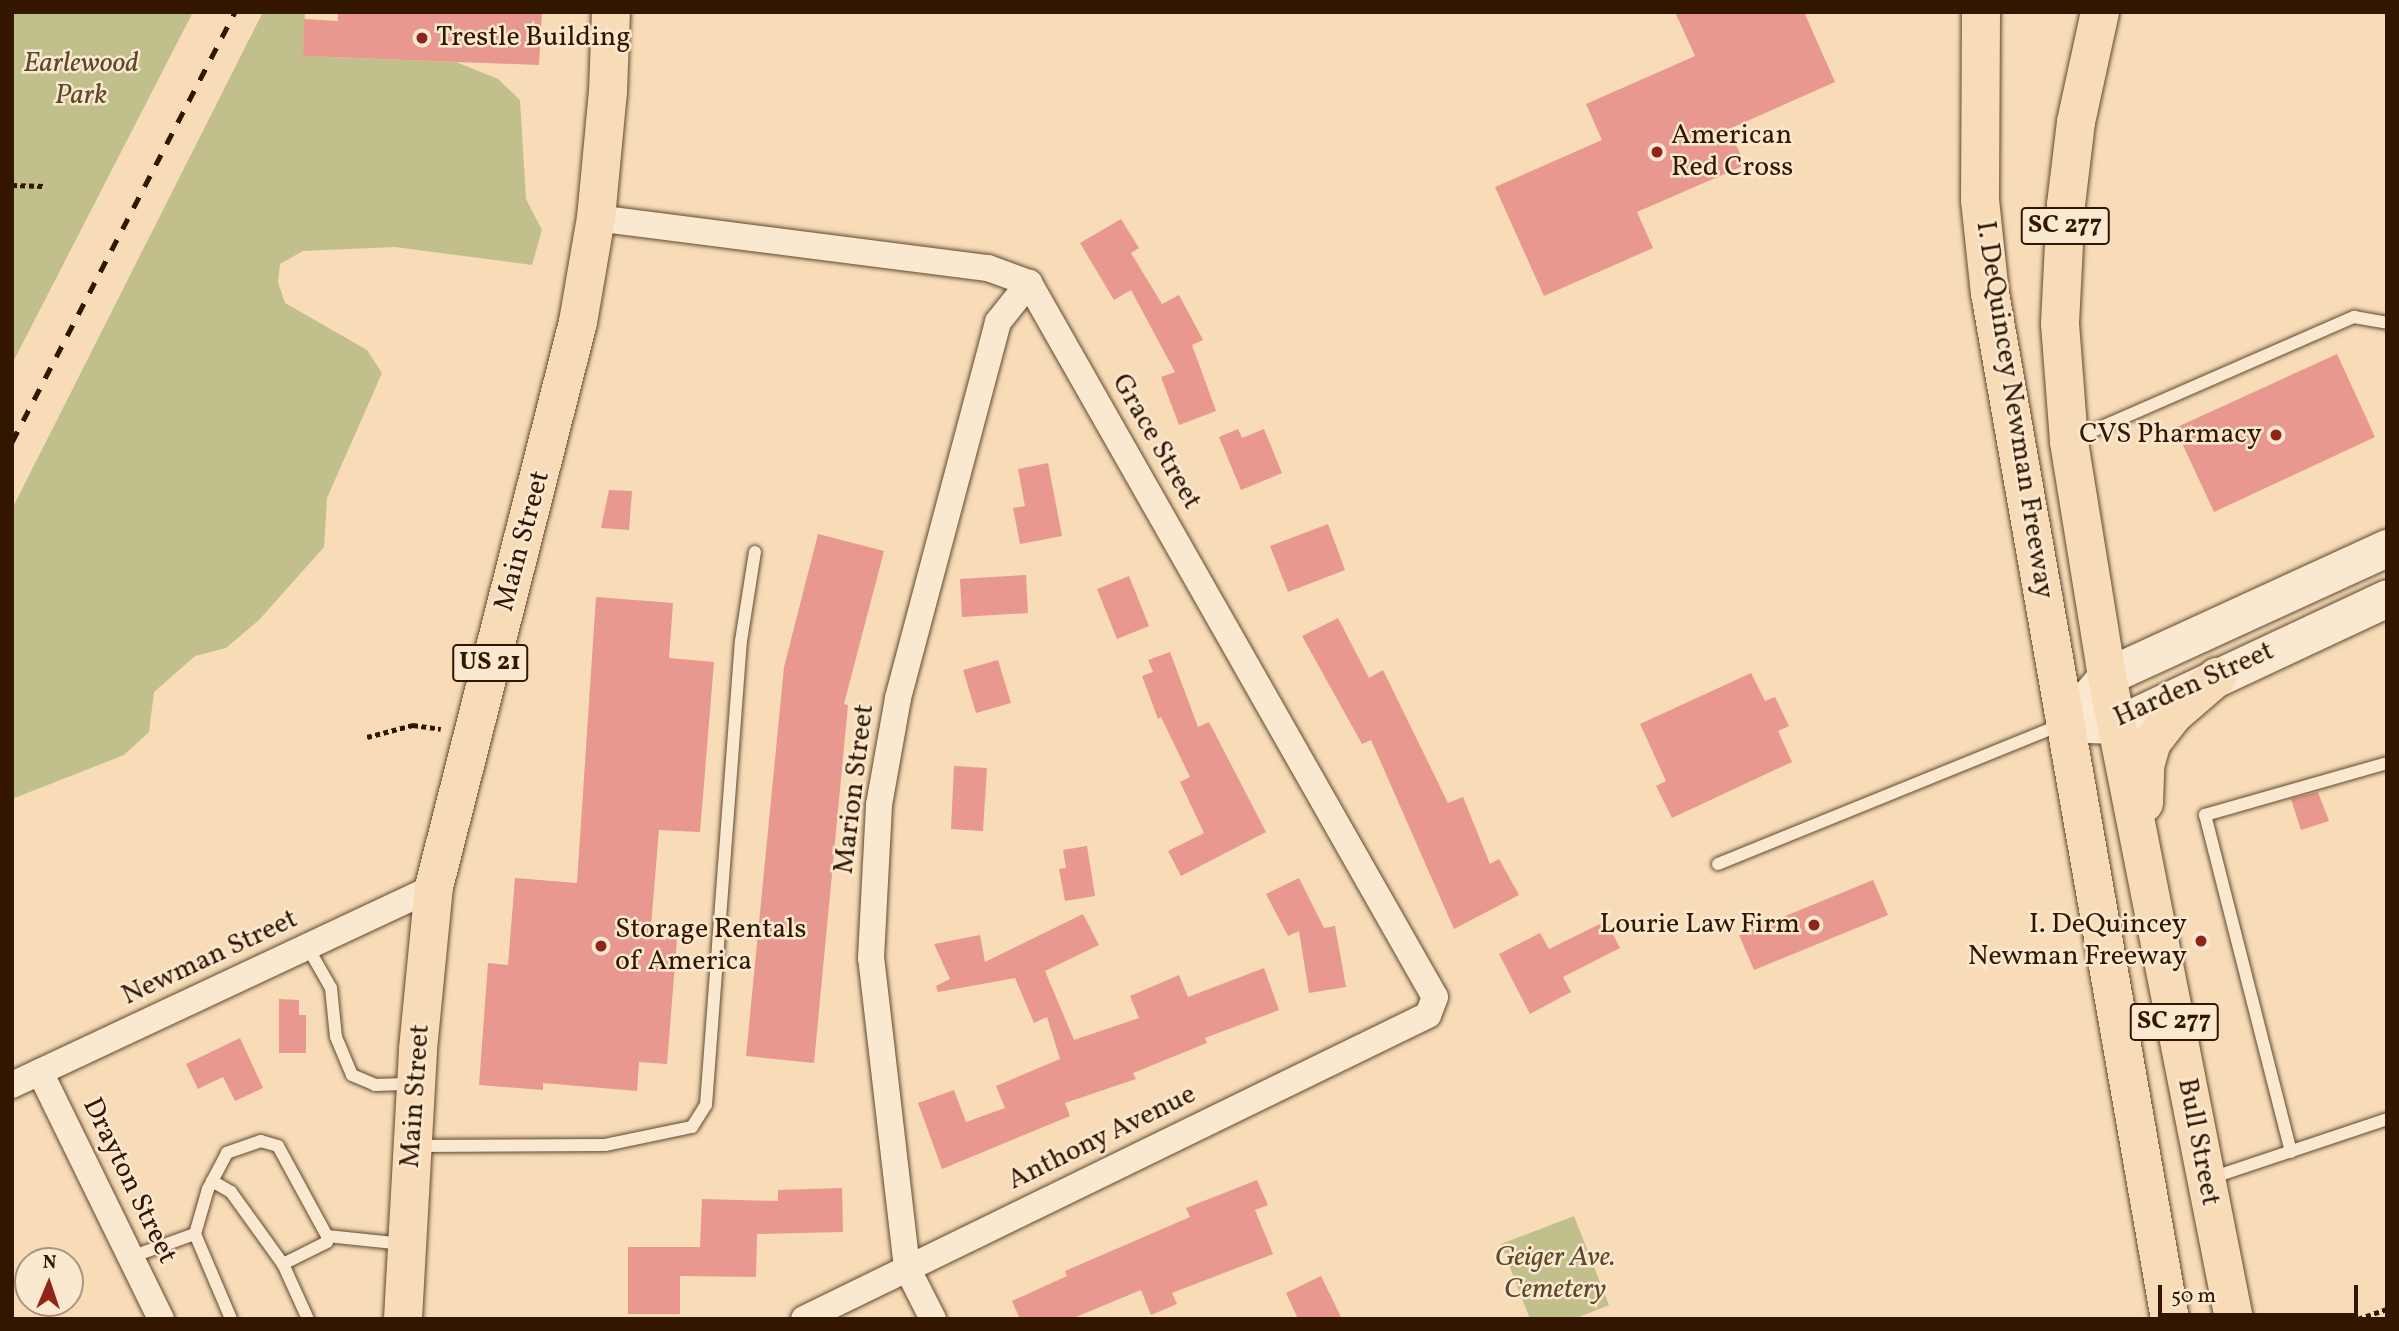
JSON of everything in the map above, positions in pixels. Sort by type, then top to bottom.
[{"type":"main road","name":"Main Street","points":[[403,1319],[416,1083],[434,887],[471,734],[553,433],[596,218],[608,92],[611,12]]},
{"type":"main road","name":"I. DeQuincey Newman Freeway","points":[[1981,12],[1980,200],[2001,369],[2067,723]]},
{"type":"main road","name":"I. DeQuincey Newman Freeway","points":[[2100,12],[2076,121],[2064,233],[2060,324],[2069,442],[2107,676]]},
{"type":"main road","name":"Harden Street","points":[[2067,723],[2107,676],[2387,548]]},
{"type":"main road","name":"Harden Street","points":[[2067,723],[2116,725],[2387,598]]},
{"type":"main road","name":"Bull Street","points":[[2107,676],[2234,1319]]},
{"type":"main road","points":[[2143,864],[2145,766],[2152,742],[2172,716],[2217,677]]},
{"type":"main road","name":"Bull Street","points":[[2067,723],[2170,1319]]},
{"type":"street","points":[[596,218],[988,268],[1028,283]]},
{"type":"street","name":"Grace Street","points":[[1028,283],[1435,997],[1427,1015]]},
{"type":"street","name":"Marion Street","points":[[933,1319],[907,1268],[871,958],[879,805],[898,698],[998,322],[1028,283]]},
{"type":"street","name":"Newman Street","points":[[12,1085],[434,887]]},
{"type":"street","name":"Anthony Avenue","points":[[804,1319],[1427,1015]]},
{"type":"street","name":"Drayton Street","points":[[40,1072],[161,1319]]},
{"type":"lane","points":[[2069,442],[2354,317],[2387,323]]},
{"type":"lane","points":[[412,1146],[605,1145],[692,1127],[706,1105],[741,641],[755,552]]},
{"type":"lane","points":[[1718,864],[2067,723]]},
{"type":"lane","points":[[2291,1152],[2204,816],[2387,763]]},
{"type":"lane","points":[[307,946],[331,988],[337,1037],[352,1074],[374,1086],[416,1083]]},
{"type":"lane","points":[[2205,1180],[2387,1119]]},
{"type":"lane","points":[[232,1319],[195,1234],[212,1181],[227,1153],[240,1145],[261,1141],[278,1146],[327,1236],[327,1242],[283,1265]]},
{"type":"lane","points":[[212,1181],[231,1192],[283,1265],[308,1319]]},
{"type":"lane","points":[[131,1257],[195,1234]]},
{"type":"lane","points":[[327,1236],[407,1244]]},
{"type":"path","points":[[12,185],[44,186]]},
{"type":"path","points":[[367,737],[412,724],[471,734]]},
{"type":"path","points":[[2358,1319],[2387,1309]]},
{"type":"green space","name":"Earlewood Park","points":[[12,12],[193,12],[12,364]]},
{"type":"green space","points":[[263,12],[305,12],[303,56],[456,62],[498,79],[520,100],[526,199],[542,230],[532,265],[395,247],[303,251],[280,264],[278,282],[285,303],[367,350],[382,373],[327,498],[324,547],[259,620],[226,648],[195,656],[154,692],[149,732],[124,755],[12,799],[12,509]]},
{"type":"green space","name":"Geiger Ave. Cemetery","points":[[1574,1216],[1609,1305],[1574,1319],[1530,1319],[1501,1244]]},
{"type":"building","name":"Trestle Building","points":[[338,12],[542,12],[539,65],[303,56],[304,19],[338,21]]},
{"type":"building","name":"American Red Cross","points":[[1675,12],[1804,12],[1835,82],[1729,129],[1745,165],[1637,212],[1653,248],[1544,296],[1495,187],[1602,140],[1586,104],[1695,56]]},
{"type":"building","points":[[1121,219],[1139,248],[1131,253],[1162,304],[1179,295],[1203,340],[1192,345],[1216,411],[1179,425],[1161,377],[1175,372],[1131,290],[1114,300],[1080,243]]},
{"type":"building","points":[[2337,354],[2375,437],[2214,512],[2175,428]]},
{"type":"building","points":[[1238,429],[1242,438],[1264,429],[1282,473],[1241,490],[1219,437]]},
{"type":"building","points":[[1048,463],[1062,536],[1020,544],[1013,508],[1025,506],[1018,469]]},
{"type":"building","points":[[609,490],[632,491],[629,530],[601,528]]},
{"type":"building","points":[[1328,524],[1345,570],[1288,592],[1270,546]]},
{"type":"building","points":[[818,534],[884,551],[844,704],[848,705],[814,1063],[746,1056],[784,667]]},
{"type":"building","points":[[1026,575],[1028,613],[962,617],[960,579]]},
{"type":"building","points":[[1129,576],[1149,626],[1117,639],[1097,589]]},
{"type":"building","points":[[596,597],[673,603],[669,658],[714,662],[700,832],[659,830],[650,937],[677,939],[667,1064],[639,1062],[637,1091],[543,1083],[543,1090],[479,1085],[488,963],[508,965],[515,878],[577,883]]},
{"type":"building","points":[[1338,618],[1369,678],[1383,670],[1448,803],[1463,797],[1490,864],[1499,859],[1519,895],[1454,929],[1371,740],[1362,744],[1302,636]]},
{"type":"building","points":[[1170,652],[1198,727],[1209,722],[1266,832],[1181,876],[1168,851],[1204,833],[1180,782],[1190,777],[1161,717],[1158,719],[1142,676],[1153,672],[1148,660]]},
{"type":"building","points":[[998,660],[1011,703],[976,713],[963,670]]},
{"type":"building","points":[[1751,673],[1765,701],[1775,697],[1789,726],[1778,731],[1792,762],[1672,818],[1656,786],[1666,781],[1640,724]]},
{"type":"building","points":[[954,766],[987,768],[983,831],[951,829]]},
{"type":"building","points":[[2318,792],[2329,821],[2301,830],[2291,799]]},
{"type":"building","points":[[1087,846],[1095,896],[1065,901],[1059,869],[1066,868],[1063,850]]},
{"type":"building","points":[[1299,878],[1324,928],[1335,926],[1346,987],[1309,993],[1299,931],[1288,936],[1266,894]]},
{"type":"building","name":"Lourie Law Firm","points":[[1873,880],[1888,915],[1754,970],[1739,935]]},
{"type":"building","points":[[1083,914],[1099,945],[1045,971],[1074,1040],[1139,1018],[1130,996],[1179,975],[1188,997],[1264,968],[1279,1010],[1205,1038],[1207,1043],[1133,1073],[1136,1079],[1065,1103],[1070,1116],[942,1169],[918,1103],[954,1090],[966,1122],[1005,1108],[996,1086],[1060,1059],[1047,1017],[1034,1023],[1015,978],[938,992],[936,986],[950,979],[934,944],[980,935],[985,962]]},
{"type":"building","points":[[1606,921],[1620,948],[1563,977],[1571,992],[1530,1014],[1499,954],[1540,933],[1549,949]]},
{"type":"building","points":[[279,999],[299,1000],[299,1015],[306,1015],[306,1053],[279,1053]]},
{"type":"building","points":[[240,1038],[263,1088],[235,1101],[223,1077],[198,1089],[186,1064]]},
{"type":"building","points":[[1257,1180],[1268,1205],[1255,1210],[1273,1254],[1172,1293],[1177,1304],[1151,1315],[1141,1290],[1071,1319],[1020,1319],[1012,1301],[1067,1276],[1065,1271],[1190,1217],[1186,1208]]},
{"type":"building","points":[[842,1188],[843,1232],[757,1234],[756,1277],[680,1276],[680,1314],[628,1314],[628,1247],[700,1247],[702,1199],[778,1201],[778,1190]]},
{"type":"building","points":[[1321,1276],[1342,1319],[1298,1319],[1286,1293]]},
{"type":"railway","points":[[12,442],[235,12]]},
{"type":"place","name":"Trestle Building","points":[[422,38]]},
{"type":"place","name":"American Red Cross","points":[[1657,152]]},
{"type":"place","name":"CVS Pharmacy","points":[[2276,435]]},
{"type":"place","name":"Lourie Law Firm","points":[[1814,925]]},
{"type":"place","name":"I. DeQuincey Newman Freeway","points":[[2201,941]]},
{"type":"place","name":"Storage Rentals of America","points":[[601,946]]}]
